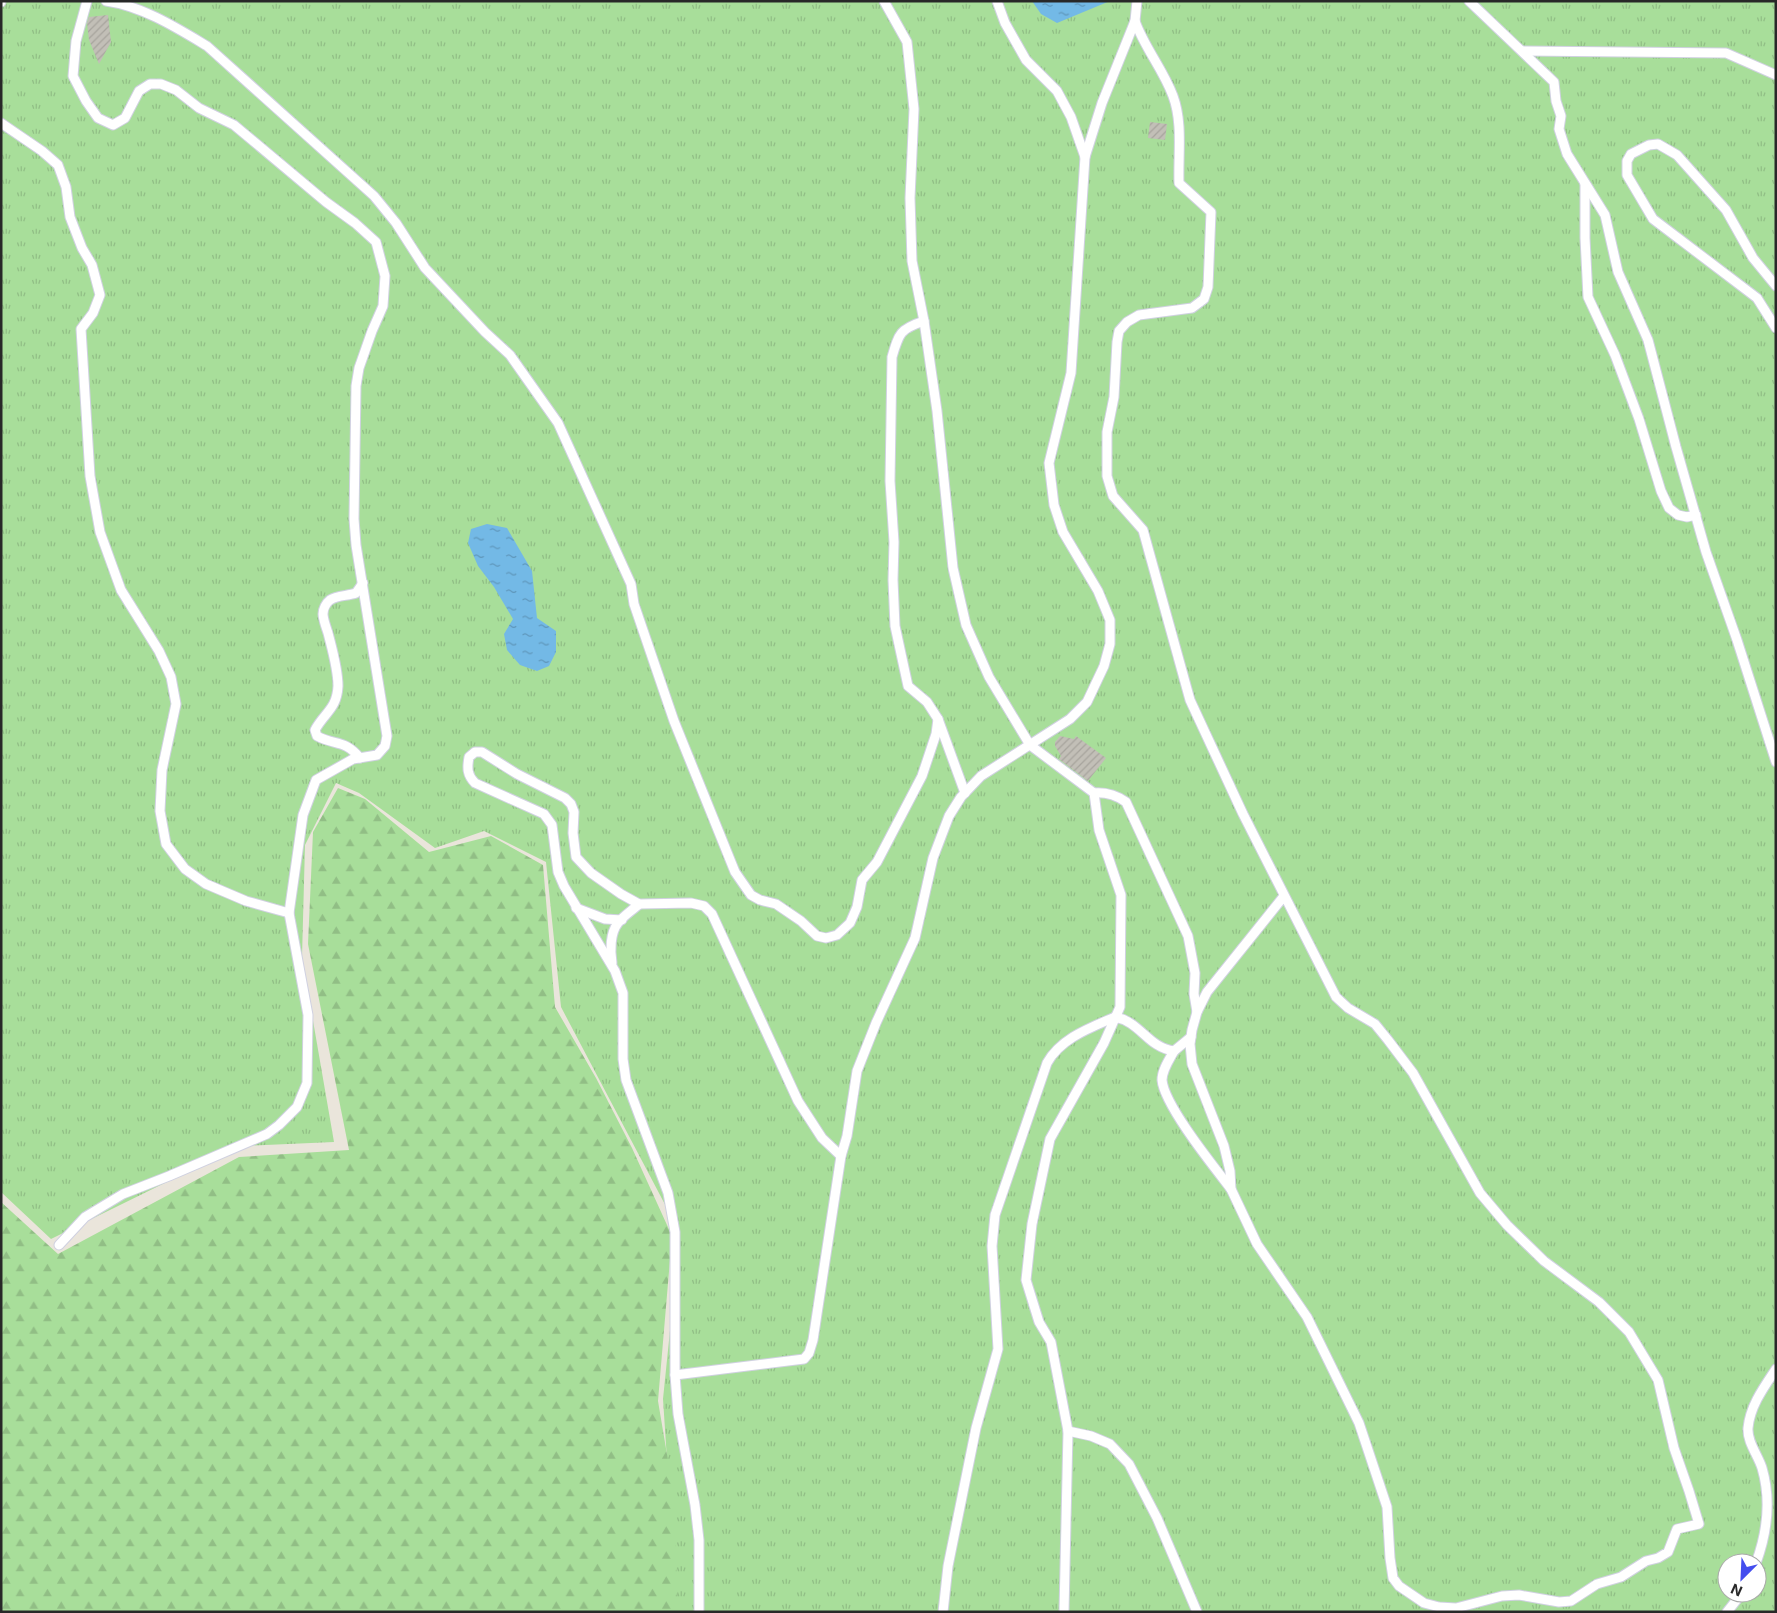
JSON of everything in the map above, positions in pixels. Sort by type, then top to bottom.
[{"type":"lane","points":[[59,1245],[85,1217],[123,1194],[267,1134],[280,1125],[296,1107],[307,1084],[308,1015],[289,913],[303,815],[316,780],[353,759],[377,755],[385,746],[387,736],[362,583],[354,519],[356,386],[359,368],[383,306],[385,276],[376,242],[234,124],[199,108],[176,90],[162,84],[150,84],[139,91],[125,118],[113,125],[98,118],[86,101],[73,76],[76,41],[87,1]]},
{"type":"lane","points":[[106,1],[120,3],[176,27],[207,46],[374,196],[396,223],[424,268],[510,355],[558,423],[604,522],[631,584],[634,604],[674,721],[735,872],[750,895],[776,904],[801,921],[817,936],[826,938],[836,935],[850,923],[857,907],[862,880],[877,862],[922,776],[936,734],[938,719]]},
{"type":"lane","points":[[884,1],[907,42],[914,109],[910,198],[912,261],[924,321],[937,411],[954,568],[966,625],[988,677],[1030,745],[1094,793],[1104,792],[1126,802],[1188,936],[1193,955],[1197,1012]]},
{"type":"lane","points":[[997,1],[1005,23],[1026,60],[1057,91],[1071,117],[1085,157]]},
{"type":"lane","points":[[676,1375],[804,1359],[809,1353],[822,1292],[841,1156],[847,1136],[857,1071],[876,1023],[915,938],[933,858],[945,825],[965,792],[980,776],[1070,719],[1087,702],[1104,666],[1110,644],[1110,620],[1098,591],[1063,532],[1054,505],[1048,464],[1071,373],[1085,157],[1102,103],[1134,21],[1137,1]]},
{"type":"lane","points":[[1469,1],[1554,82],[1556,101],[1561,116],[1559,130],[1566,154],[1605,215],[1618,272],[1648,340],[1706,552],[1737,640],[1776,762]]},
{"type":"lane","points":[[1134,21],[1140,36],[1165,77],[1174,97],[1180,132],[1179,183],[1211,212],[1208,287],[1204,300],[1192,308],[1139,314],[1127,322],[1119,331],[1114,397],[1107,432],[1107,476],[1113,496],[1143,530],[1190,700],[1243,814],[1336,997],[1348,1008],[1376,1024],[1413,1073],[1480,1192],[1507,1225],[1544,1261],[1600,1302],[1630,1332],[1658,1380],[1674,1448],[1699,1524],[1677,1529],[1668,1552],[1658,1558],[1646,1561],[1621,1578],[1597,1584],[1571,1601],[1559,1602],[1519,1595],[1502,1596],[1456,1608],[1439,1607],[1424,1603],[1399,1586],[1393,1578],[1387,1507],[1359,1423],[1307,1317],[1257,1244],[1231,1189],[1208,1159],[1164,1093],[1162,1078],[1166,1066],[1174,1051],[1191,1037]]},
{"type":"lane","points":[[1523,51],[1726,54],[1776,75]]},
{"type":"lane","points":[[1,122],[42,151],[58,165],[66,187],[70,217],[82,248],[92,265],[100,295],[93,313],[81,329],[90,476],[100,532],[121,590],[159,651],[171,677],[176,704],[162,770],[160,811],[166,844],[185,869],[206,884],[246,901],[289,913]]},
{"type":"lane","points":[[1776,286],[1753,258],[1726,210],[1677,155],[1658,144],[1649,145],[1631,154],[1627,161],[1627,175],[1652,219],[1757,298],[1776,328]]},
{"type":"lane","points":[[1585,184],[1588,296],[1615,355],[1639,419],[1661,491],[1669,508],[1678,515],[1686,517],[1696,515]]},
{"type":"lane","points":[[924,321],[907,327],[897,340],[892,357],[890,482],[894,542],[895,626],[908,686],[927,702],[938,719],[965,792]]},
{"type":"lane","points":[[360,758],[352,748],[339,742],[326,741],[317,736],[315,730],[320,721],[330,711],[335,701],[338,686],[333,654],[323,614],[325,606],[330,600],[337,597],[347,597],[356,593],[362,583]]},
{"type":"lane","points":[[613,968],[576,908],[558,872],[552,825],[544,814],[531,807],[475,784],[469,776],[468,765],[469,757],[475,752],[490,755],[518,774],[565,798],[571,804],[574,812],[573,833],[576,857],[591,873],[621,894],[639,904],[691,903],[704,906],[712,914],[798,1101],[822,1138],[841,1156]]},
{"type":"lane","points":[[1064,1612],[1068,1431],[1051,1342],[1038,1322],[1026,1280],[1032,1224],[1050,1139],[1104,1043],[1120,1006],[1121,895],[1099,830],[1094,793]]},
{"type":"lane","points":[[1231,1189],[1230,1171],[1224,1146],[1192,1064],[1191,1037],[1197,1012],[1207,992],[1284,896]]},
{"type":"lane","points":[[639,904],[618,924],[612,937],[610,954],[613,968],[623,993],[623,1059],[626,1080],[668,1193],[675,1232],[678,1414],[695,1504],[699,1540],[698,1612]]},
{"type":"lane","points":[[576,908],[605,919],[622,920]]},
{"type":"lane","points":[[943,1612],[948,1566],[974,1437],[998,1349],[992,1254],[995,1215],[1038,1086],[1052,1054],[1060,1045],[1092,1027],[1115,1017],[1131,1022],[1150,1041],[1164,1050],[1174,1051]]},
{"type":"lane","points":[[1760,1553],[1766,1518],[1767,1494],[1762,1467],[1752,1447],[1748,1430],[1756,1400],[1776,1369]]},
{"type":"lane","points":[[1068,1431],[1091,1436],[1110,1444],[1129,1464],[1156,1518],[1197,1612]]},
{"type":"green space","points":[[1,1],[1776,1],[1776,1612],[677,1612],[663,1399],[680,1233],[561,1007],[546,862],[484,831],[435,848],[359,793],[336,783],[305,845],[302,957],[334,1142],[240,1146],[51,1239],[1,1192]]},
{"type":"green space","points":[[338,788],[365,799],[429,852],[491,836],[543,865],[555,1007],[596,1078],[632,1148],[672,1236],[658,1401],[674,1496],[678,1612],[1,1612],[1,1202],[58,1254],[239,1157],[349,1150],[308,944],[313,832]]},
{"type":"water","points":[[1032,1],[1110,1],[1057,23],[1041,14]]},
{"type":"water","points":[[487,524],[507,528],[532,571],[537,618],[556,631],[556,652],[549,666],[537,671],[520,665],[507,650],[504,634],[513,619],[494,587],[478,566],[468,543],[471,529]]},
{"type":"building","points":[[108,15],[111,42],[99,64],[89,40],[87,23],[89,17]]},
{"type":"building","points":[[1150,122],[1167,124],[1165,140],[1148,138]]},
{"type":"building","points":[[1060,736],[1074,739],[1076,736],[1106,758],[1088,781],[1059,759],[1061,756],[1055,746],[1055,742]]}]
